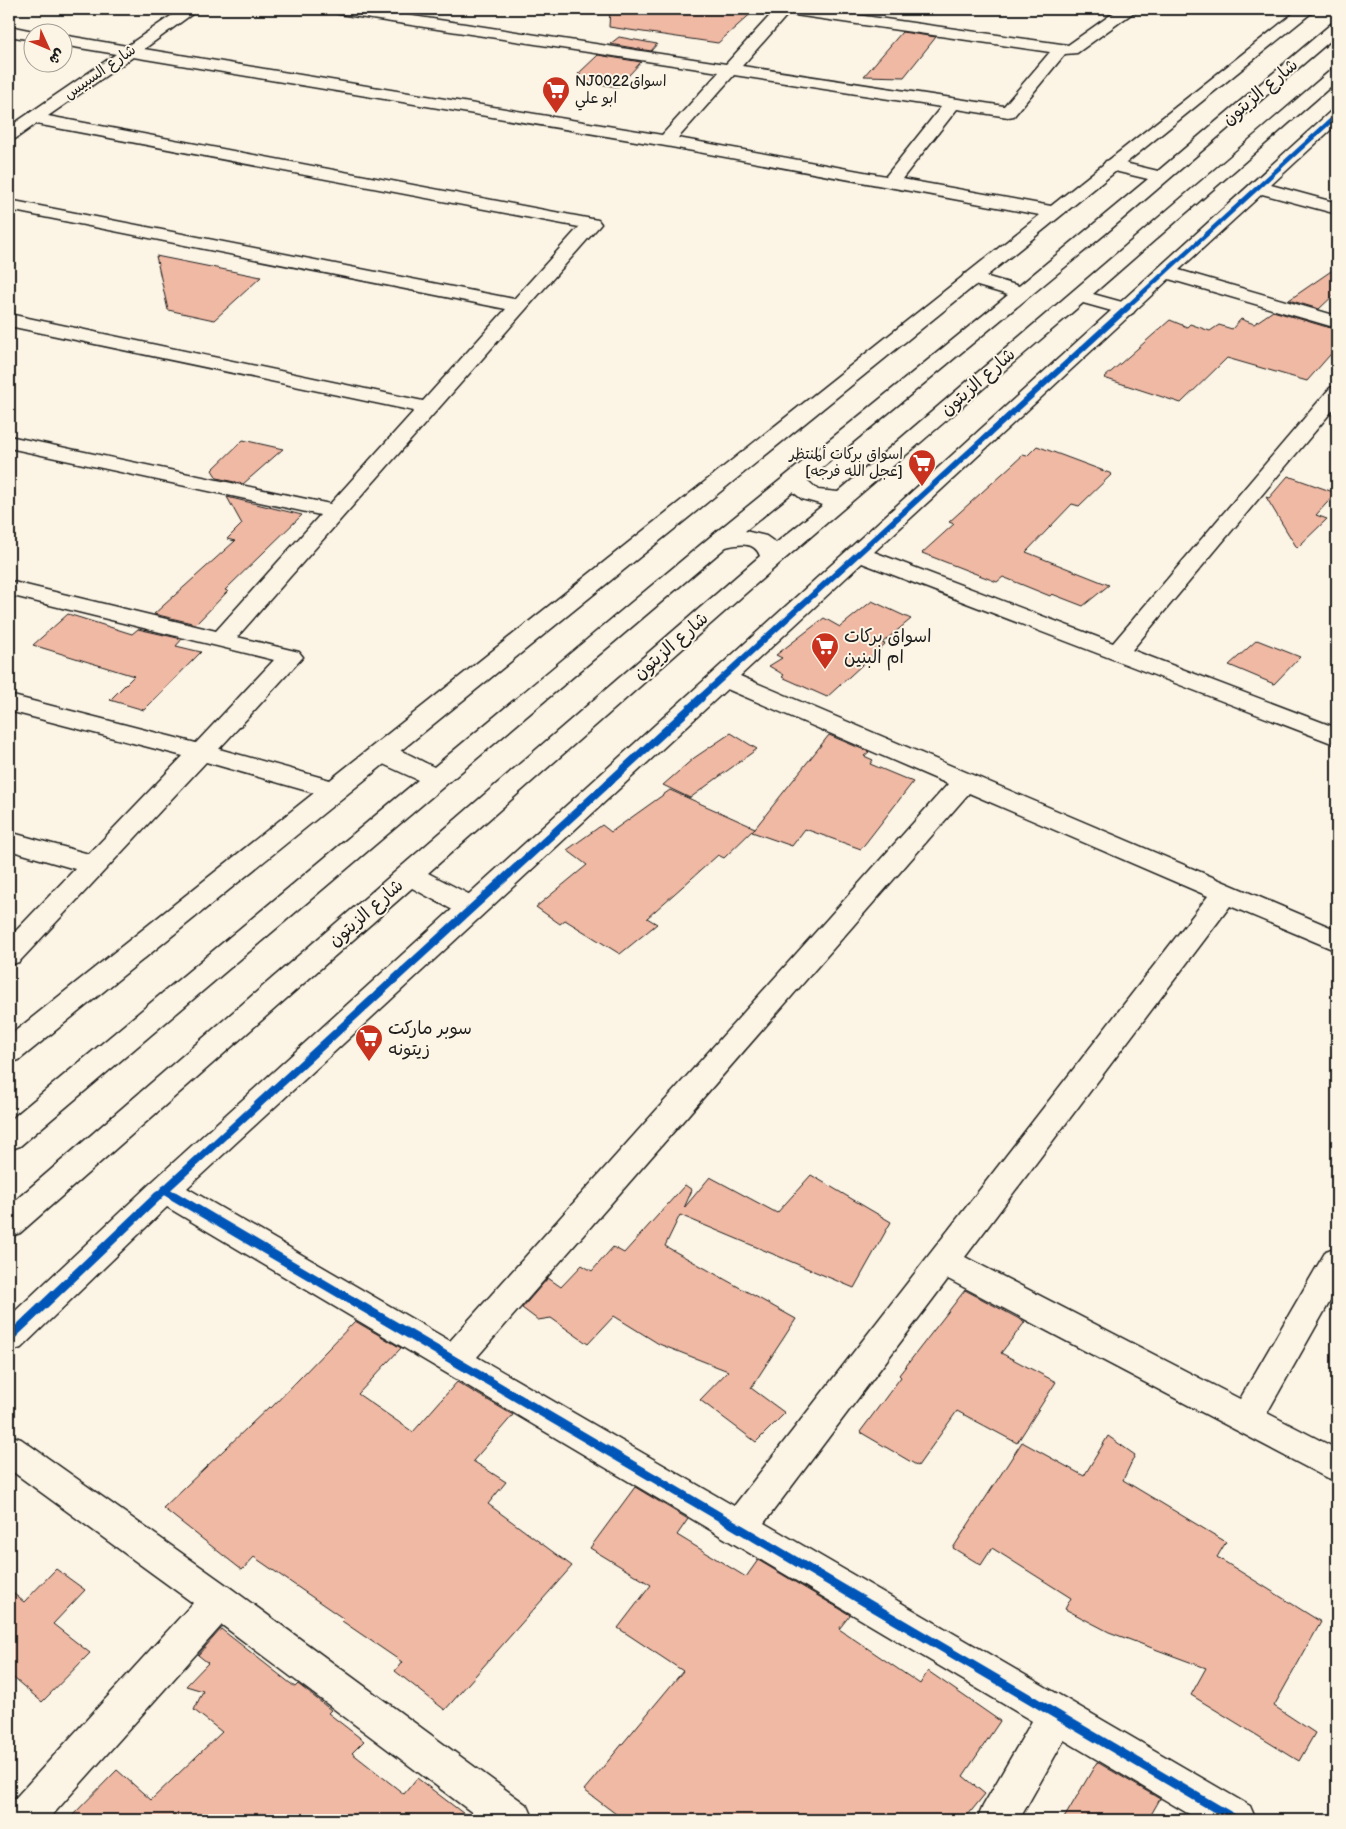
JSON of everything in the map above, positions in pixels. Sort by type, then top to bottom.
[{"type":"street","name":"شارع السبيس","points":[[9,135],[191,9]]},
{"type":"street","points":[[339,9],[1008,112],[1061,48]]},
{"type":"street","points":[[666,141],[784,9],[1071,50],[1129,9]]},
{"type":"street","points":[[9,1052],[1308,9]]},
{"type":"street","name":"شارع الزيتون","points":[[9,1138],[718,542],[1023,293],[1337,27]]},
{"type":"street","points":[[9,31],[22,33]]},
{"type":"street","points":[[72,41],[666,141],[1053,212]]},
{"type":"street","name":"شارع الزيتون","points":[[9,1224],[772,558],[1337,73]]},
{"type":"street","points":[[891,182],[953,103]]},
{"type":"street","points":[[9,1338],[164,1190],[1337,115]]},
{"type":"street","points":[[33,118],[592,224],[222,639]]},
{"type":"street","points":[[1112,165],[1161,176]]},
{"type":"street","points":[[1258,186],[1337,209]]},
{"type":"street","points":[[9,205],[519,306]]},
{"type":"street","points":[[1166,272],[1337,322]]},
{"type":"street","points":[[971,278],[1023,293]]},
{"type":"street","points":[[1078,296],[1126,309]]},
{"type":"street","points":[[9,320],[427,408]]},
{"type":"street","points":[[1117,653],[1337,392]]},
{"type":"street","points":[[9,442],[335,512]]},
{"type":"street","points":[[796,480],[804,491],[812,495],[833,499],[844,498]]},
{"type":"street","points":[[718,542],[736,538],[754,539],[765,544],[771,550],[772,558]]},
{"type":"street","points":[[859,554],[1117,653],[1335,732]]},
{"type":"street","points":[[9,588],[291,657],[9,955]]},
{"type":"street","points":[[723,678],[1337,941]]},
{"type":"street","points":[[9,703],[201,752],[334,790]]},
{"type":"street","points":[[381,753],[436,778]]},
{"type":"street","points":[[454,1360],[965,782]]},
{"type":"street","points":[[9,840],[94,865]]},
{"type":"street","points":[[410,875],[472,908]]},
{"type":"street","points":[[739,1528],[1226,893]]},
{"type":"street","points":[[164,1190],[1236,1820]]},
{"type":"street","points":[[1246,1419],[1337,1260]]},
{"type":"street","points":[[943,1261],[1337,1466]]},
{"type":"street","points":[[9,1450],[219,1601],[514,1820]]},
{"type":"street","points":[[22,1820],[219,1601]]},
{"type":"street","points":[[997,1820],[1056,1715]]},
{"type":"building","points":[[610,9],[756,9],[718,43],[609,27]]},
{"type":"building","points":[[902,32],[936,37],[904,77],[864,76]]},
{"type":"building","points":[[619,37],[657,44],[651,51],[610,44]]},
{"type":"building","points":[[598,55],[641,62],[618,87],[580,81],[586,75],[578,74]]},
{"type":"building","points":[[156,256],[261,277],[214,320],[168,310]]},
{"type":"building","points":[[1337,267],[1337,292],[1319,309],[1289,300]]},
{"type":"building","points":[[1273,311],[1337,330],[1337,347],[1307,381],[1227,358],[1181,403],[1104,378],[1170,320],[1187,327],[1190,324],[1210,331],[1219,325],[1232,329],[1241,319],[1254,324]]},
{"type":"building","points":[[243,440],[283,449],[243,484],[217,478],[212,470]]},
{"type":"building","points":[[1037,446],[1112,474],[1079,506],[1072,504],[1026,552],[1109,585],[1083,606],[1052,594],[1050,596],[1003,577],[997,582],[922,553],[954,524],[949,522],[1023,455],[1027,456]]},
{"type":"building","points":[[1288,476],[1336,493],[1316,515],[1327,519],[1297,548],[1266,497],[1269,498]]},
{"type":"building","points":[[227,497],[302,515],[225,590],[228,591],[196,624],[154,614],[235,541],[227,539],[242,524]]},
{"type":"building","points":[[872,601],[911,619],[882,643],[885,644],[827,697],[782,677],[784,675],[769,666],[782,658],[776,655],[824,618],[840,627]]},
{"type":"building","points":[[68,614],[132,634],[138,629],[182,639],[176,646],[201,652],[144,710],[110,700],[134,676],[33,645]]},
{"type":"building","points":[[1257,640],[1300,657],[1274,684],[1229,665]]},
{"type":"building","points":[[731,733],[757,749],[690,798],[663,785],[694,758]]},
{"type":"building","points":[[829,735],[869,752],[864,756],[873,760],[870,764],[913,782],[861,849],[805,829],[792,846],[752,832]]},
{"type":"building","points":[[670,790],[755,828],[724,858],[718,855],[647,918],[657,924],[620,954],[565,920],[560,924],[536,907],[587,865],[567,850],[602,825],[611,832]]},
{"type":"building","points":[[811,1175],[891,1222],[854,1288],[680,1215],[665,1246],[796,1319],[751,1388],[785,1413],[756,1442],[700,1400],[728,1371],[659,1344],[614,1316],[588,1344],[551,1318],[538,1320],[522,1308],[548,1278],[561,1287],[582,1265],[592,1271],[613,1247],[624,1253],[685,1185],[692,1190],[684,1208],[710,1177],[777,1213]]},
{"type":"building","points":[[965,1290],[1025,1322],[1001,1353],[1056,1382],[1017,1443],[957,1411],[918,1466],[860,1432],[901,1377],[899,1375]]},
{"type":"building","points":[[355,1321],[401,1348],[358,1394],[413,1432],[457,1382],[513,1415],[473,1461],[506,1482],[488,1504],[572,1566],[445,1710],[395,1671],[402,1662],[342,1621],[344,1619],[254,1557],[242,1570],[163,1508],[269,1407],[271,1408]]},
{"type":"building","points":[[1108,1436],[1135,1455],[1123,1480],[1226,1542],[1217,1557],[1321,1622],[1274,1706],[1315,1733],[1299,1761],[1191,1695],[1206,1668],[1109,1632],[1065,1609],[1071,1598],[992,1548],[981,1565],[953,1548],[1022,1442],[1084,1476]]},
{"type":"building","points":[[635,1487],[688,1519],[677,1535],[746,1577],[758,1560],[850,1615],[839,1629],[920,1684],[928,1671],[1000,1721],[963,1776],[985,1794],[964,1820],[624,1820],[584,1790],[683,1671],[618,1628],[651,1585],[590,1548]]},
{"type":"building","points":[[56,1569],[85,1590],[53,1624],[90,1653],[42,1702],[9,1674],[9,1590],[24,1602]]},
{"type":"building","points":[[221,1629],[295,1687],[298,1684],[331,1710],[328,1713],[364,1741],[352,1753],[404,1794],[417,1778],[472,1820],[68,1820],[117,1770],[151,1800],[222,1732],[194,1710],[203,1691],[186,1686],[208,1663],[198,1655]]},
{"type":"building","points":[[1097,1762],[1160,1799],[1148,1820],[1063,1820]]},
{"type":"cycle path","points":[[9,1338],[164,1190],[1337,115]]},
{"type":"cycle path","points":[[164,1190],[1236,1820]]},
{"type":"place","name":"NJ0022اسواق ابو علي","points":[[556,114]]},
{"type":"place","name":"اسواق بركات ألمنتظر [عجل الله فرجه]","points":[[922,487]]},
{"type":"place","name":"اسواق بركات ام البنين","points":[[825,670]]},
{"type":"place","name":"سوبر ماركت زيتونه","points":[[369,1062]]}]
